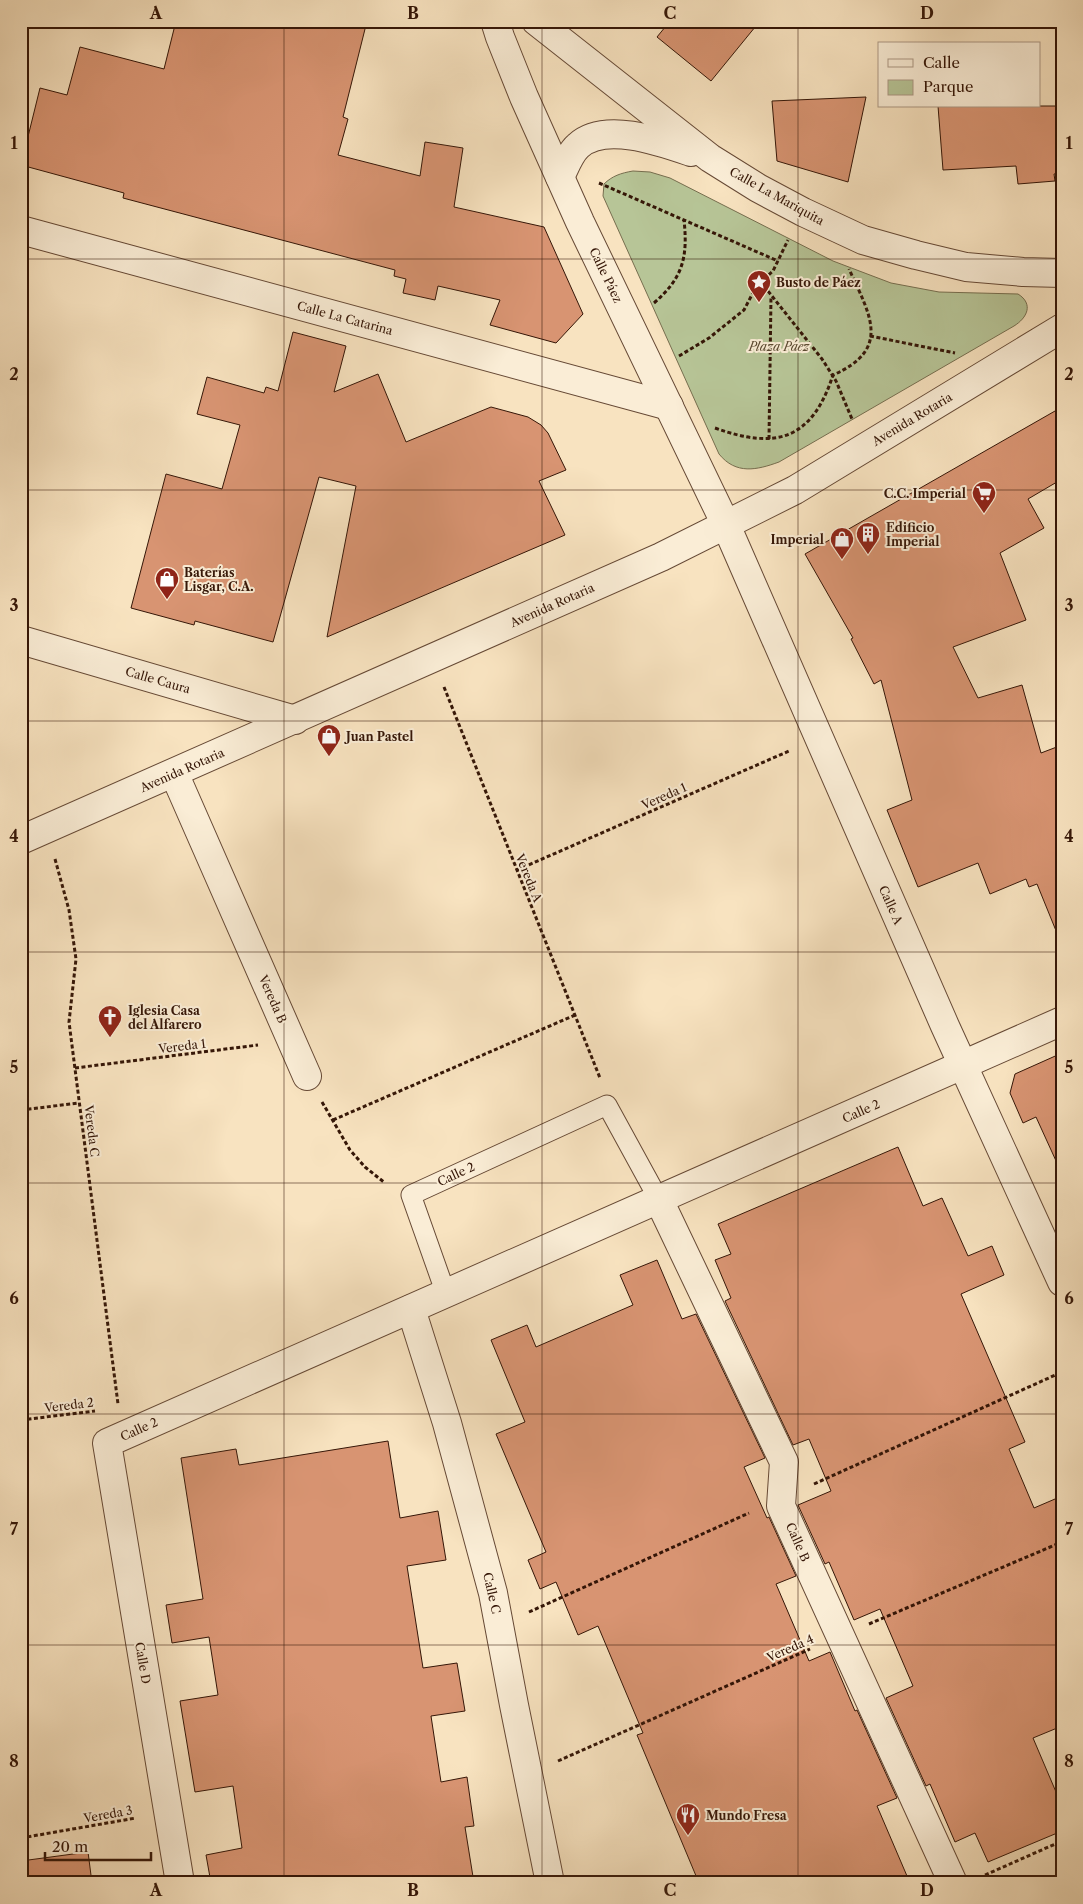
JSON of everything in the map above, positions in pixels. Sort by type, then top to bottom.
[{"type":"street","name":"Calle Páez","points":[[495,21],[524,96],[560,176],[726,525]]},
{"type":"street","name":"Calle La Mariquita","points":[[536,21],[710,158],[758,188],[802,212],[862,240],[966,267],[1062,273]]},
{"type":"street","points":[[560,176],[578,146],[588,139],[619,134],[639,136],[710,158]]},
{"type":"street","name":"Calle La Catarina","points":[[21,230],[672,412]]},
{"type":"street","name":"Avenida Rotaria","points":[[21,840],[661,557],[795,490],[1062,328]]},
{"type":"street","name":"Calle A","points":[[726,525],[963,1066],[1062,1282]]},
{"type":"street","name":"Calle Caura","points":[[21,640],[295,720]]},
{"type":"street","name":"Vereda B","points":[[174,773],[307,1076]]},
{"type":"street","name":"Calle 2","points":[[114,1440],[1062,1021]]},
{"type":"street","name":"Calle B","points":[[659,1200],[784,1462],[781,1506],[840,1636],[965,1881]]},
{"type":"street","name":"Calle C","points":[[411,1309],[447,1423],[493,1593],[550,1883]]},
{"type":"street","name":"Calle D","points":[[114,1440],[180,1883]]},
{"type":"lane","name":"Calle 2","points":[[411,1195],[607,1105]]},
{"type":"lane","points":[[607,1105],[659,1200]]},
{"type":"lane","points":[[411,1195],[446,1294]]},
{"type":"path","points":[[560,176],[604,184],[778,261]]},
{"type":"path","points":[[652,370],[709,338],[744,310],[760,281],[773,271],[802,212]]},
{"type":"path","points":[[627,320],[652,305],[673,284],[684,260],[686,238],[684,220]]},
{"type":"path","points":[[672,412],[747,438],[769,439],[791,434],[803,426],[824,400],[833,376],[856,363],[868,347],[870,336],[869,314],[848,268],[862,240]]},
{"type":"path","points":[[760,281],[807,338],[833,376],[866,448]]},
{"type":"path","points":[[769,439],[771,295]]},
{"type":"path","points":[[870,336],[963,355],[980,378]]},
{"type":"path","name":"Vereda A","points":[[432,659],[575,1014],[600,1079],[607,1105]]},
{"type":"path","name":"Vereda 1","points":[[516,870],[818,738]]},
{"type":"path","name":"Vereda C","points":[[47,829],[69,910],[76,959],[69,1022],[118,1408],[114,1440]]},
{"type":"path","points":[[333,1120],[575,1014]]},
{"type":"path","name":"Vereda 1","points":[[75,1068],[291,1041]]},
{"type":"path","points":[[307,1076],[350,1150],[365,1167],[388,1185],[411,1195]]},
{"type":"path","points":[[21,1110],[79,1103]]},
{"type":"path","name":"Vereda 2","points":[[21,1420],[118,1408]]},
{"type":"path","name":"Vereda 4","points":[[528,1774],[840,1636],[1062,1542]]},
{"type":"path","name":"Vereda 3","points":[[21,1838],[168,1812]]},
{"type":"path","points":[[965,1881],[1062,1841]]},
{"type":"green space","name":"Plaza Páez","points":[[633,171],[650,172],[670,178],[833,261],[891,283],[939,292],[1018,294],[1026,302],[1027,311],[1019,323],[779,462],[755,469],[740,468],[726,461],[719,454],[603,196],[604,184],[607,181],[617,175]]},
{"type":"building","points":[[176,21],[367,21],[343,117],[348,119],[338,155],[420,176],[425,142],[463,148],[454,207],[544,227],[583,314],[556,343],[490,325],[500,300],[438,286],[435,300],[403,293],[406,279],[394,276],[395,270],[123,198],[124,193],[21,165],[40,88],[67,95],[80,47],[164,69]]},
{"type":"building","points":[[670,21],[760,21],[711,81],[657,37]]},
{"type":"building","points":[[866,97],[848,182],[777,161],[772,101]]},
{"type":"building","points":[[1040,106],[1062,106],[1062,173],[1054,174],[1055,181],[1018,184],[1016,166],[943,170],[938,108],[1040,108]]},
{"type":"building","points":[[293,332],[346,346],[334,392],[378,374],[406,442],[491,407],[528,417],[541,425],[548,433],[566,470],[539,481],[565,535],[327,637],[356,486],[319,477],[273,642],[195,621],[194,625],[131,608],[166,474],[222,489],[240,425],[197,414],[207,377],[264,393],[266,387],[278,391]]},
{"type":"building","points":[[1062,407],[1062,479],[1028,499],[1044,528],[1000,553],[1026,620],[953,647],[978,698],[1022,685],[1041,753],[1062,745],[1061,943],[1037,884],[1029,887],[1026,879],[990,894],[978,863],[918,887],[887,810],[912,800],[881,680],[874,684],[851,639],[853,638],[805,554]]},
{"type":"building","points":[[1062,1053],[1062,1174],[1036,1117],[1023,1123],[1010,1093],[1015,1074]]},
{"type":"building","points":[[898,1147],[923,1206],[942,1198],[968,1256],[992,1246],[1004,1275],[961,1294],[1025,1442],[1009,1449],[1034,1508],[1062,1496],[1062,1726],[1033,1738],[1062,1806],[1062,1831],[988,1862],[975,1833],[955,1842],[930,1784],[926,1786],[886,1698],[913,1686],[880,1609],[854,1620],[829,1562],[825,1564],[798,1505],[831,1491],[809,1439],[793,1445],[725,1301],[731,1298],[715,1260],[731,1254],[718,1224]]},
{"type":"building","points":[[657,1260],[682,1319],[696,1314],[765,1458],[744,1467],[796,1576],[776,1584],[809,1661],[830,1652],[855,1711],[857,1710],[897,1798],[877,1806],[910,1883],[699,1883],[637,1735],[643,1733],[598,1626],[578,1635],[556,1582],[540,1589],[528,1560],[546,1552],[496,1434],[525,1422],[491,1340],[527,1325],[536,1347],[633,1305],[620,1275]]},
{"type":"building","points":[[388,1441],[400,1518],[438,1511],[446,1560],[407,1566],[423,1668],[457,1663],[465,1711],[431,1716],[441,1782],[467,1777],[474,1826],[465,1827],[474,1883],[211,1883],[206,1855],[242,1848],[233,1786],[195,1792],[180,1701],[218,1695],[209,1637],[172,1643],[166,1605],[203,1599],[181,1458],[236,1449],[239,1465]]},
{"type":"building","points":[[88,1852],[92,1883],[21,1883],[21,1861]]},
{"type":"place","name":"Busto de Páez","points":[[759,303]]},
{"type":"place","name":"C.C. Imperial","points":[[984,514]]},
{"type":"place","name":"Edificio Imperial","points":[[868,555]]},
{"type":"place","name":"Imperial","points":[[842,560]]},
{"type":"place","name":"Baterías Lisgar, C.A.","points":[[167,600]]},
{"type":"place","name":"Juan Pastel","points":[[329,757]]},
{"type":"place","name":"Iglesia Casa del Alfarero","points":[[110,1038]]},
{"type":"place","name":"Mundo Fresa","points":[[688,1836]]}]
